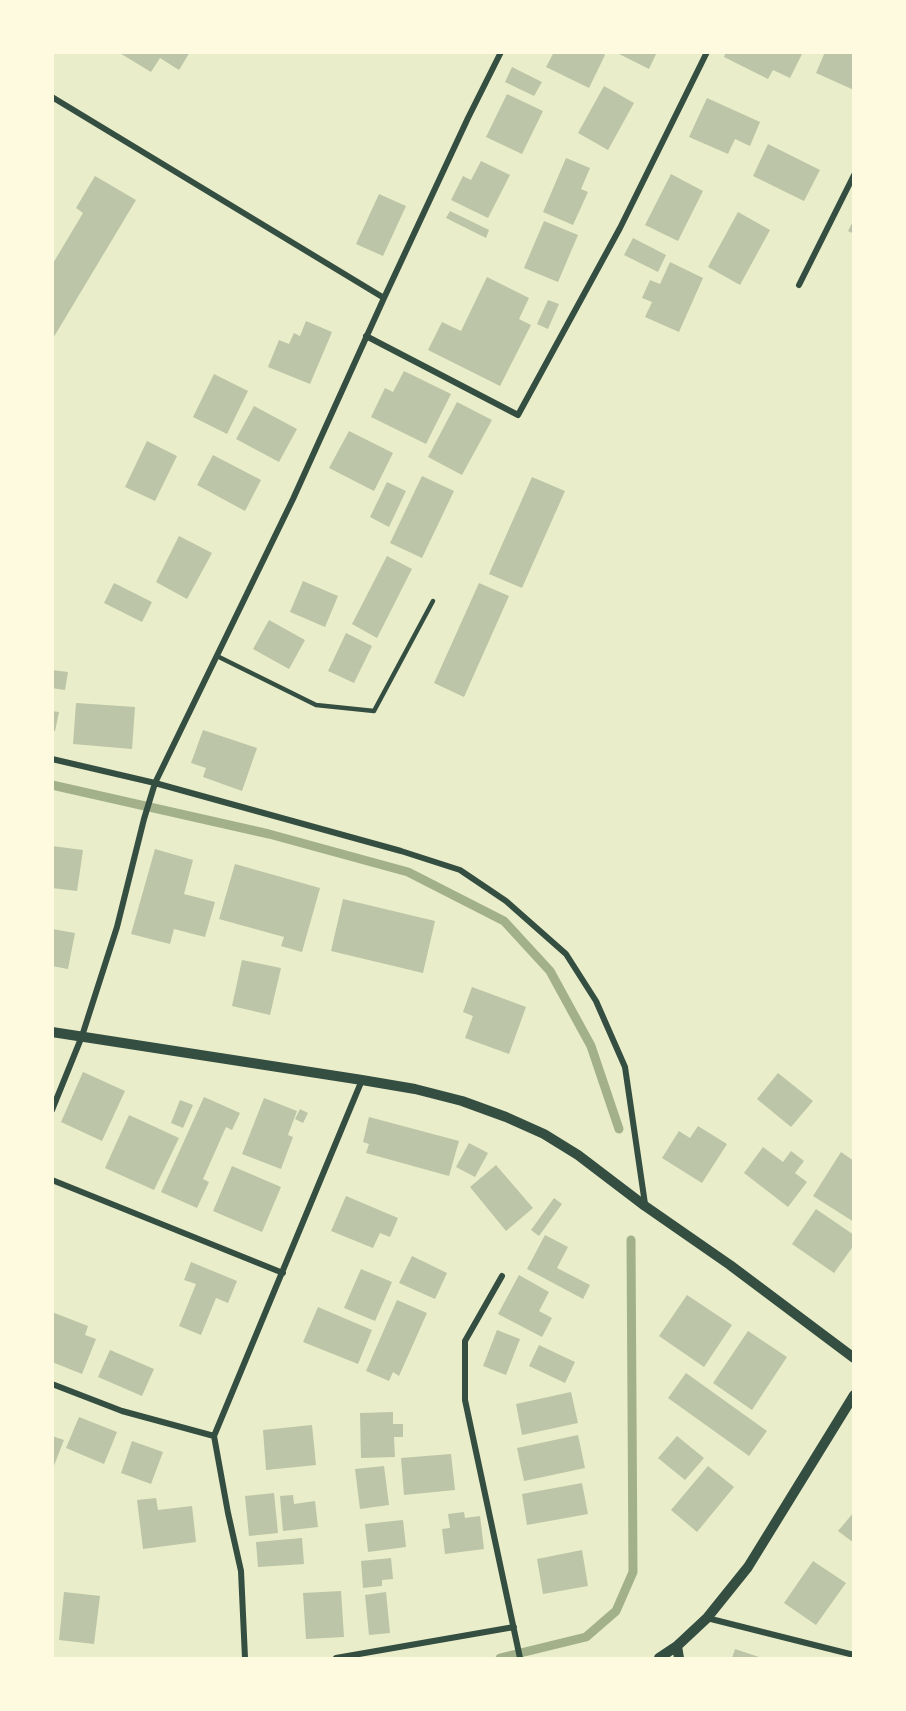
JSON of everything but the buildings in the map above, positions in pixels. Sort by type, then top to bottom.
[{"type":"street","points":[[52,1110],[82,1036],[117,927],[155,783],[293,500],[366,336],[501,52]]},
{"type":"street","points":[[366,336],[518,415],[620,228],[707,52]]},
{"type":"street","points":[[52,97],[384,298]]},
{"type":"street","points":[[799,285],[854,175]]},
{"type":"street","points":[[52,759],[155,783],[401,851],[460,870],[506,901],[566,954],[596,1001],[625,1067],[645,1206]]},
{"type":"street","points":[[52,1032],[415,1089],[462,1101],[506,1117],[544,1134],[578,1155],[854,1358]]},
{"type":"street","points":[[245,1659],[241,1571],[214,1436],[362,1080]]},
{"type":"street","points":[[52,1180],[282,1274]]},
{"type":"street","points":[[502,1276],[465,1341],[465,1400],[520,1659]]},
{"type":"street","points":[[52,1384],[122,1411],[214,1436]]},
{"type":"street","points":[[659,1659],[677,1646],[707,1618],[748,1567],[854,1395]]},
{"type":"street","points":[[707,1618],[854,1655]]},
{"type":"street","points":[[336,1659],[515,1631]]},
{"type":"street","points":[[677,1646],[679,1659]]},
{"type":"lane","points":[[217,656],[316,705],[374,711],[433,601]]},
{"type":"waterway","points":[[52,785],[269,834],[408,872],[504,921],[550,971],[591,1046],[619,1129]]},
{"type":"waterway","points":[[500,1658],[586,1637],[616,1611],[633,1572],[631,1240]]}]
